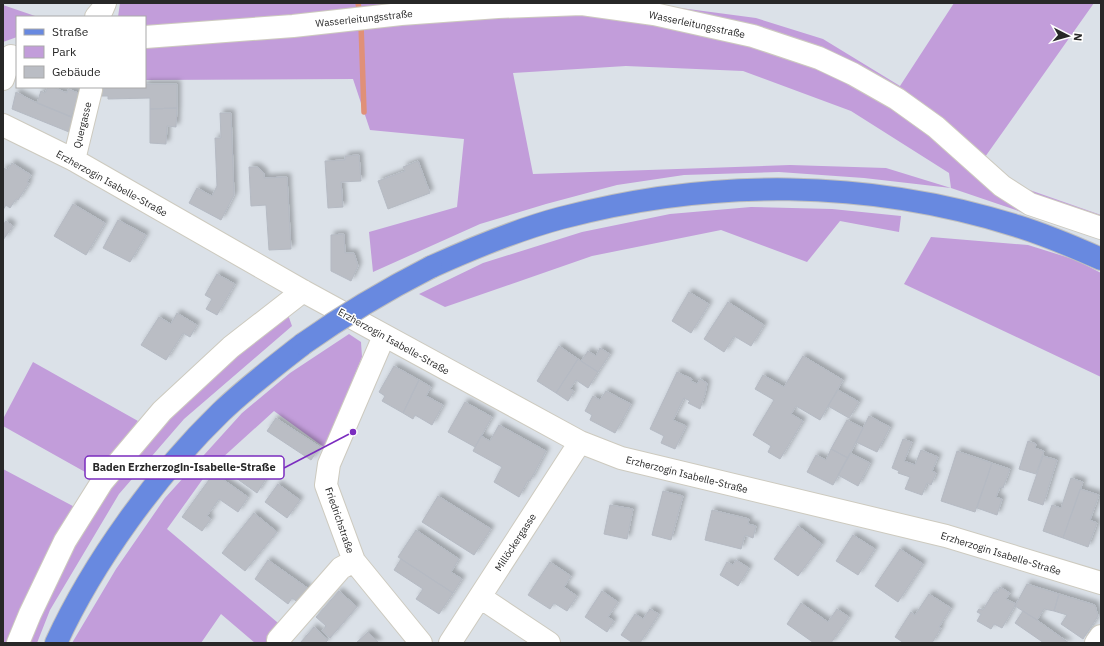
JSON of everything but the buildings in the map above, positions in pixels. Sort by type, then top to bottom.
[{"type":"main road","points":[[56,643],[88,581],[146,496],[175,461],[220,412],[254,382],[303,344],[340,318],[431,267],[474,247],[559,219],[654,198],[694,193],[784,188],[834,191],[884,197],[971,213],[1018,226],[1101,259]]},
{"type":"street","points":[[97,16],[105,3]]},
{"type":"street","name":"Wasserleitungsstraße","points":[[146,37],[294,26],[401,14],[498,6],[582,4],[654,14],[752,36],[819,58],[853,74],[897,99],[936,127],[1002,186],[1030,204],[1101,228]]},
{"type":"street","points":[[3,79],[10,56]]},
{"type":"street","name":"Quergasse","points":[[74,160],[91,90]]},
{"type":"street","name":"Erzherzogin Isabelle-Straße","points":[[3,125],[74,160],[303,291],[580,442],[621,458],[946,536],[1101,583]]},
{"type":"street","points":[[18,643],[30,614],[65,541],[102,482],[162,411],[231,347],[303,291]]},
{"type":"street","name":"Friedrichstraße","points":[[384,336],[329,464],[326,485],[354,561],[421,643]]},
{"type":"street","name":"Millöckergasse","points":[[450,643],[580,442]]},
{"type":"street","points":[[278,640],[341,568],[354,561]]},
{"type":"street","points":[[480,597],[549,643]]},
{"type":"street","points":[[1096,643],[1101,636]]},
{"type":"green space","points":[[120,3],[643,3],[756,18],[823,39],[900,86],[954,3],[1094,3],[985,157],[1021,187],[1101,215],[1101,225],[1080,232],[951,188],[864,178],[779,172],[684,175],[617,185],[480,224],[373,272],[369,232],[457,207],[464,139],[370,130],[353,79],[146,80],[146,16],[118,16]],"holes":[[[626,66],[743,71],[851,111],[949,173],[951,188],[886,168],[790,165],[533,174],[513,73]]]},
{"type":"green space","points":[[3,5],[35,16],[16,16],[16,37],[3,42]]},
{"type":"green space","points":[[751,207],[832,209],[901,216],[899,232],[840,221],[807,262],[721,230],[592,256],[445,307],[419,294],[483,263],[582,232],[670,214]]},
{"type":"green space","points":[[931,237],[1028,245],[1076,260],[1101,273],[1101,377],[904,284]]},
{"type":"green space","points":[[286,309],[292,326],[184,419],[119,494],[50,610],[37,643],[3,643],[3,469],[86,513],[163,412]]},
{"type":"green space","points":[[349,334],[361,342],[362,357],[325,448],[274,411],[210,469],[167,529],[284,628],[272,643],[255,643],[221,614],[201,643],[72,643],[116,569],[165,498],[242,413],[290,373]]},
{"type":"green space","points":[[33,362],[138,421],[94,477],[3,426],[3,419]]},
{"type":"waterway","points":[[358,3],[360,14]]},
{"type":"waterway","points":[[361,24],[364,112]]},
{"type":"place","name":"Baden Erzherzogin-Isabelle-Straße","points":[[353,432]]}]
